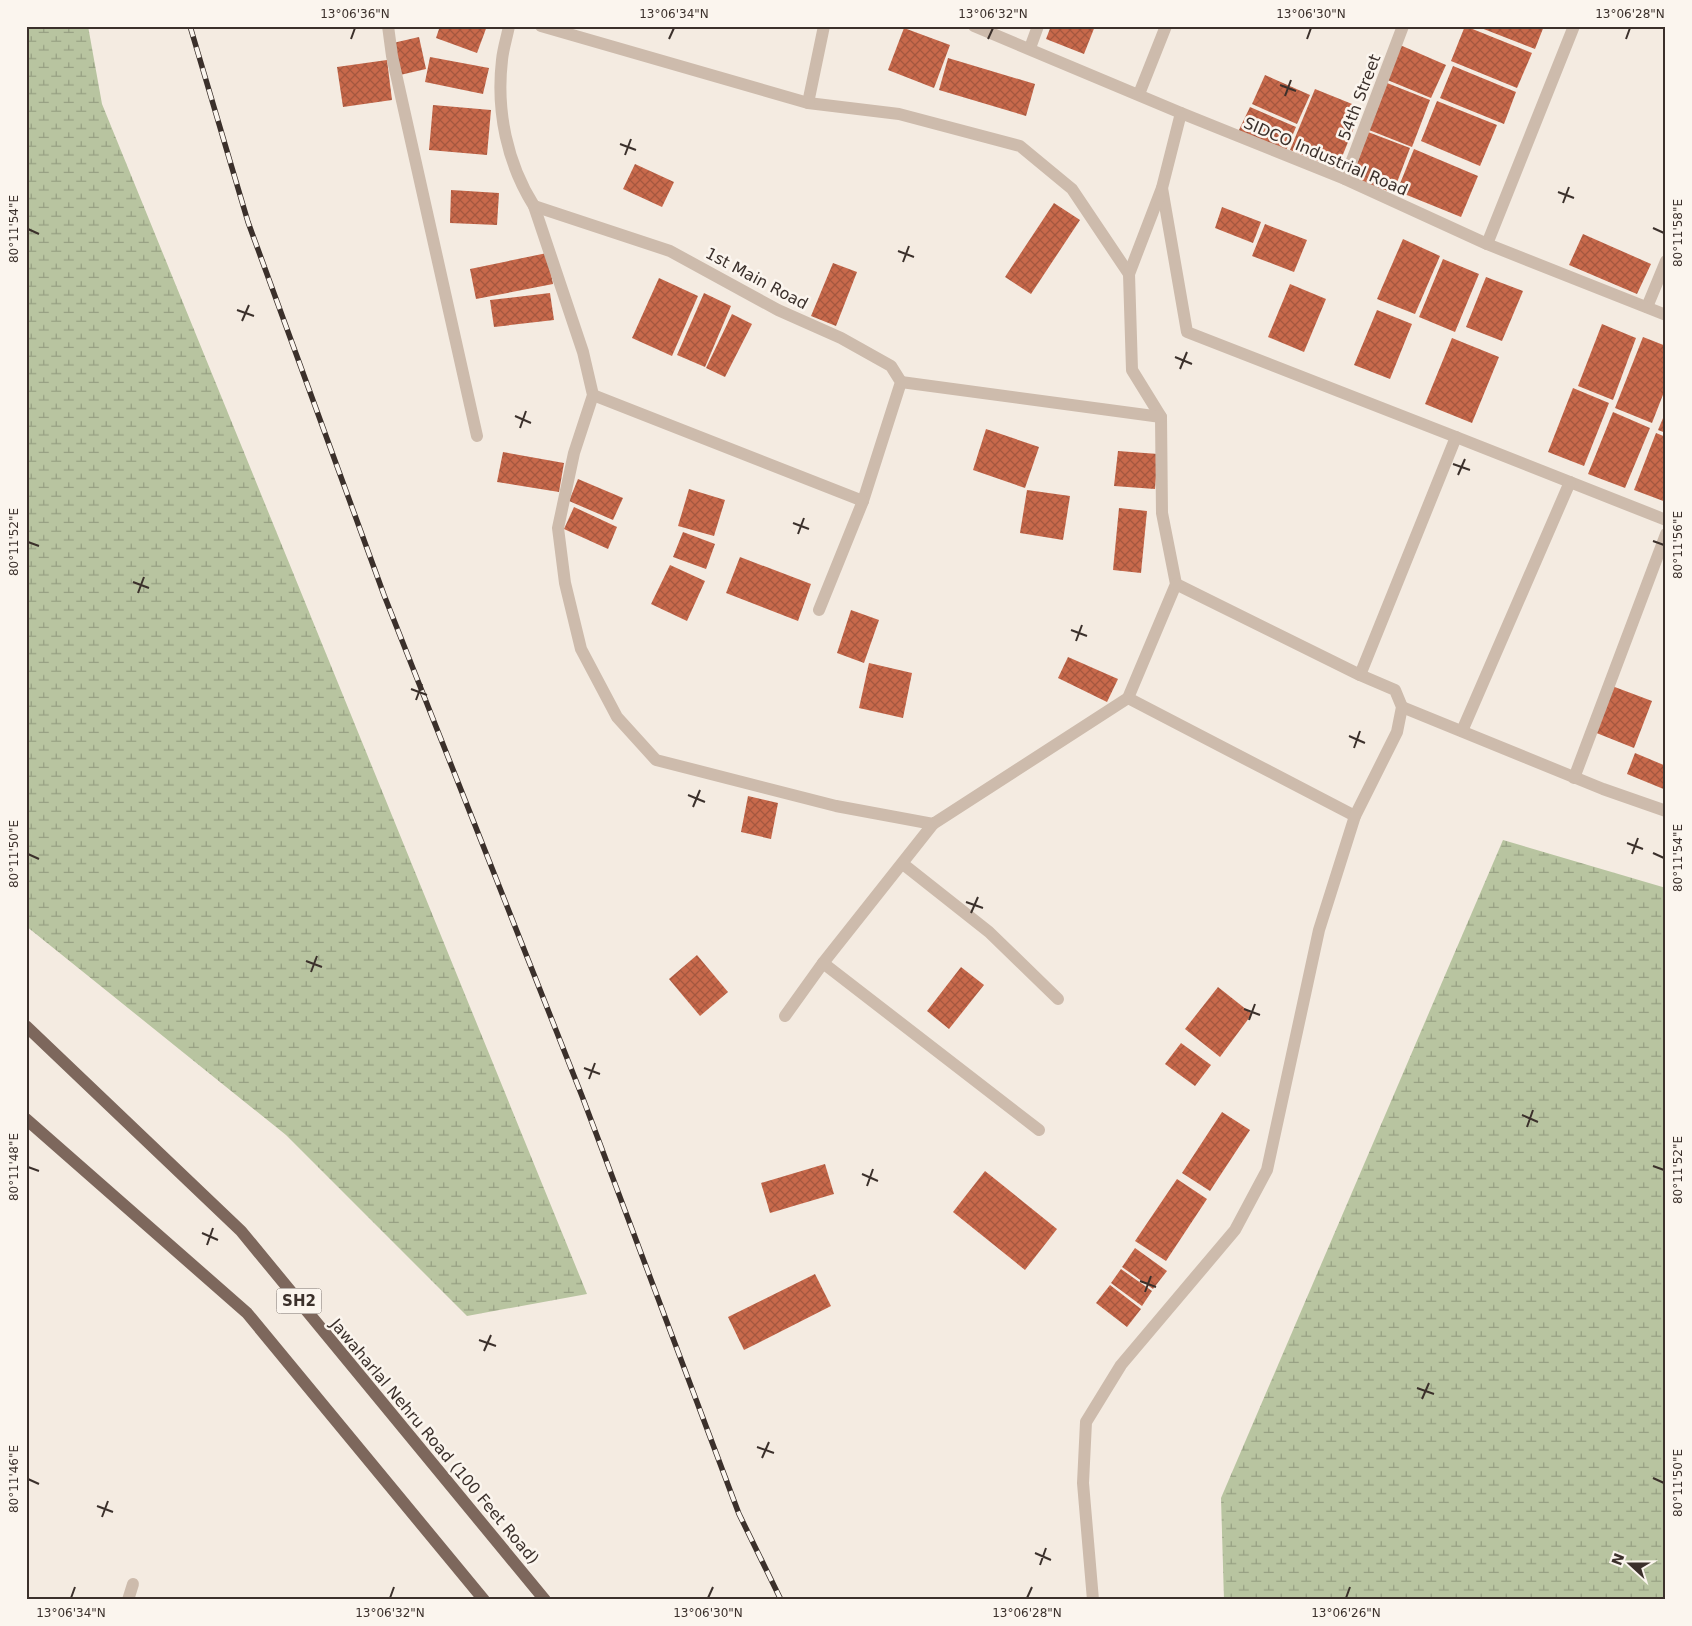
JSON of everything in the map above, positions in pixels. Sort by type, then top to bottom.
[{"type":"main road","name":"Jawaharlal Nehru Road (100 Feet Road)","points":[[26,1026],[241,1231],[545,1600]]},
{"type":"main road","name":"SH2","points":[[26,1119],[247,1313],[484,1600]]},
{"type":"street","points":[[388,26],[394,66],[477,436]]},
{"type":"street","points":[[510,26],[502,59],[500,105],[509,151],[522,187],[534,206],[583,352],[593,395],[574,453],[558,528],[565,582],[581,649],[617,717],[656,760],[836,806],[934,824]]},
{"type":"street","points":[[541,26],[808,103],[899,114],[1020,146],[1072,189],[1129,274]]},
{"type":"street","points":[[808,103],[824,26]]},
{"type":"street","name":"SIDCO Industrial Road","points":[[974,26],[1181,113],[1345,179],[1487,244],[1666,315]]},
{"type":"street","points":[[1030,48],[1038,26]]},
{"type":"street","points":[[1138,94],[1166,26]]},
{"type":"street","name":"54th Street","points":[[1345,179],[1403,26]]},
{"type":"street","points":[[1487,244],[1574,26]]},
{"type":"street","points":[[785,1016],[823,963],[934,824],[1128,698],[1176,584],[1162,513],[1161,417],[1132,370],[1129,274],[1162,188],[1181,113]]},
{"type":"street","points":[[1162,188],[1187,332],[1666,520]]},
{"type":"street","name":"1st Main Road","points":[[534,206],[670,251],[778,310],[841,338],[891,366],[900,382]]},
{"type":"street","points":[[1647,307],[1666,261]]},
{"type":"street","points":[[819,610],[863,501],[900,382],[1161,417]]},
{"type":"street","points":[[593,395],[863,501]]},
{"type":"street","points":[[1360,675],[1456,437]]},
{"type":"street","points":[[1462,731],[1570,482]]},
{"type":"street","points":[[1574,778],[1666,534]]},
{"type":"street","points":[[1093,1600],[1083,1483],[1086,1422],[1121,1365],[1236,1230],[1266,1170],[1319,930],[1355,816],[1397,732],[1402,707],[1395,690],[1360,675],[1176,584]]},
{"type":"street","points":[[1128,698],[1355,816]]},
{"type":"street","points":[[1402,707],[1574,778],[1666,810]]},
{"type":"street","points":[[903,864],[989,932],[1058,999]]},
{"type":"street","points":[[823,963],[1039,1130]]},
{"type":"street","points":[[128,1600],[133,1584]]},
{"type":"green space","points":[[26,26],[88,26],[102,104],[587,1294],[467,1316],[286,1135],[26,926]]},
{"type":"green space","points":[[1503,840],[1666,888],[1666,1600],[1224,1600],[1221,1498]]},
{"type":"building","points":[[440,26],[487,26],[477,53],[436,38]]},
{"type":"building","points":[[1051,26],[1095,26],[1084,54],[1046,39]]},
{"type":"building","points":[[1465,26],[1532,53],[1517,88],[1451,61]]},
{"type":"building","points":[[1476,26],[1544,26],[1535,49]]},
{"type":"building","points":[[904,28],[950,45],[934,88],[888,70]]},
{"type":"building","points":[[419,37],[426,69],[400,75],[393,43]]},
{"type":"building","points":[[1400,45],[1446,65],[1431,98],[1385,79]]},
{"type":"building","points":[[430,57],[489,68],[483,94],[425,82]]},
{"type":"building","points":[[948,58],[1035,84],[1026,116],[939,90]]},
{"type":"building","points":[[387,60],[392,100],[343,107],[337,67]]},
{"type":"building","points":[[1453,66],[1516,92],[1504,124],[1440,98]]},
{"type":"building","points":[[1265,75],[1310,95],[1297,124],[1252,104]]},
{"type":"building","points":[[1387,83],[1430,100],[1412,147],[1369,130]]},
{"type":"building","points":[[1315,89],[1362,108],[1337,169],[1290,150]]},
{"type":"building","points":[[1437,101],[1497,125],[1480,166],[1421,141]]},
{"type":"building","points":[[433,105],[491,110],[487,155],[429,150]]},
{"type":"building","points":[[1250,107],[1296,127],[1285,153],[1238,132]]},
{"type":"building","points":[[1368,132],[1410,148],[1393,193],[1352,178]]},
{"type":"building","points":[[1414,149],[1478,176],[1461,217],[1397,191]]},
{"type":"building","points":[[635,164],[674,182],[662,207],[623,189]]},
{"type":"building","points":[[451,190],[499,193],[497,225],[450,223]]},
{"type":"building","points":[[1054,203],[1080,220],[1031,294],[1005,277]]},
{"type":"building","points":[[1222,207],[1261,222],[1253,243],[1215,228]]},
{"type":"building","points":[[1265,224],[1307,240],[1294,272],[1252,256]]},
{"type":"building","points":[[1583,234],[1651,264],[1637,294],[1569,265]]},
{"type":"building","points":[[1403,239],[1440,256],[1415,314],[1377,299]]},
{"type":"building","points":[[547,253],[553,284],[476,299],[470,269]]},
{"type":"building","points":[[1443,259],[1479,274],[1455,332],[1419,317]]},
{"type":"building","points":[[833,263],[857,272],[836,326],[811,316]]},
{"type":"building","points":[[1486,277],[1523,291],[1502,341],[1466,327]]},
{"type":"building","points":[[659,278],[698,296],[672,356],[632,338]]},
{"type":"building","points":[[1290,284],[1326,299],[1304,352],[1268,337]]},
{"type":"building","points":[[550,293],[554,320],[494,327],[490,300]]},
{"type":"building","points":[[704,293],[731,306],[705,367],[677,355]]},
{"type":"building","points":[[1377,310],[1412,324],[1390,379],[1354,365]]},
{"type":"building","points":[[732,314],[752,324],[725,377],[706,368]]},
{"type":"building","points":[[1602,324],[1636,338],[1613,400],[1578,386]]},
{"type":"building","points":[[1643,337],[1666,346],[1666,387],[1652,423],[1615,408]]},
{"type":"building","points":[[1452,338],[1499,357],[1472,423],[1425,404]]},
{"type":"building","points":[[1573,388],[1609,403],[1584,466],[1548,452]]},
{"type":"building","points":[[1666,411],[1666,433],[1658,430]]},
{"type":"building","points":[[1613,412],[1650,428],[1625,488],[1588,474]]},
{"type":"building","points":[[986,429],[1039,447],[1025,488],[973,470]]},
{"type":"building","points":[[1656,433],[1666,437],[1666,502],[1634,490]]},
{"type":"building","points":[[1118,451],[1158,454],[1155,489],[1114,486]]},
{"type":"building","points":[[503,452],[564,463],[559,492],[497,482]]},
{"type":"building","points":[[578,479],[623,498],[613,520],[569,501]]},
{"type":"building","points":[[689,489],[725,500],[714,536],[678,526]]},
{"type":"building","points":[[1027,490],[1070,496],[1063,540],[1020,533]]},
{"type":"building","points":[[574,507],[617,527],[608,549],[564,529]]},
{"type":"building","points":[[1119,508],[1147,511],[1141,573],[1113,570]]},
{"type":"building","points":[[683,532],[715,544],[706,569],[673,557]]},
{"type":"building","points":[[740,557],[811,584],[798,621],[726,593]]},
{"type":"building","points":[[670,565],[705,581],[687,621],[651,604]]},
{"type":"building","points":[[851,610],[879,620],[864,663],[837,653]]},
{"type":"building","points":[[1068,657],[1118,679],[1107,702],[1058,678]]},
{"type":"building","points":[[869,663],[912,673],[903,718],[859,708]]},
{"type":"building","points":[[1612,686],[1652,701],[1634,748],[1594,732]]},
{"type":"building","points":[[1635,753],[1666,766],[1666,790],[1627,774]]},
{"type":"building","points":[[748,796],[778,803],[771,839],[741,832]]},
{"type":"building","points":[[697,955],[728,992],[700,1016],[669,979]]},
{"type":"building","points":[[961,967],[984,985],[949,1029],[927,1011]]},
{"type":"building","points":[[1218,987],[1252,1014],[1220,1057],[1185,1029]]},
{"type":"building","points":[[1181,1043],[1211,1065],[1195,1086],[1165,1064]]},
{"type":"building","points":[[1222,1112],[1250,1130],[1210,1191],[1182,1173]]},
{"type":"building","points":[[825,1164],[834,1194],[770,1213],[761,1183]]},
{"type":"building","points":[[985,1171],[1057,1229],[1025,1270],[953,1212]]},
{"type":"building","points":[[1177,1179],[1207,1199],[1166,1261],[1135,1241]]},
{"type":"building","points":[[1135,1248],[1167,1271],[1153,1289],[1122,1267]]},
{"type":"building","points":[[1121,1269],[1152,1291],[1142,1306],[1111,1283]]},
{"type":"building","points":[[815,1274],[831,1306],[744,1350],[728,1317]]},
{"type":"building","points":[[1110,1285],[1141,1309],[1127,1327],[1096,1303]]},
{"type":"railway","points":[[190,26],[248,222],[384,595],[582,1096],[739,1514],[781,1600]]}]
